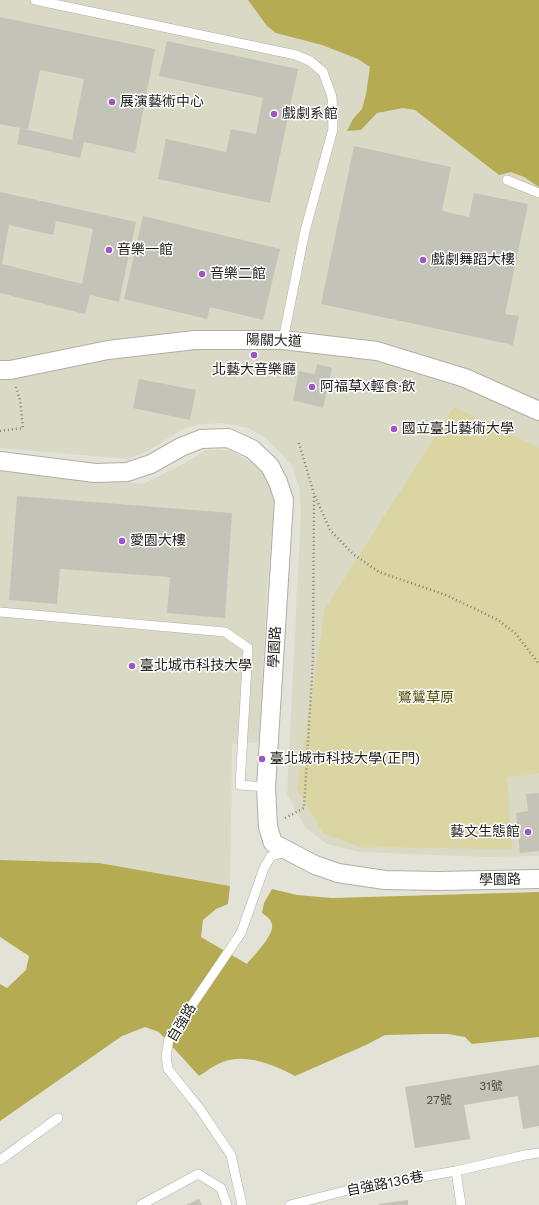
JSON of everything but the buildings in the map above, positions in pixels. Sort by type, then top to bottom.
[{"type":"street","name":"陽關大道","points":[[5,370],[108,350],[195,340],[283,340],[377,351],[465,378],[539,411]]},
{"type":"street","name":"學園路","points":[[0,461],[95,473],[127,472],[151,464],[181,447],[201,439],[228,438],[252,449],[270,466],[278,482],[284,500],[266,787],[268,827],[273,843],[315,865],[338,873],[385,880],[439,881],[539,879]]},
{"type":"lane","points":[[35,0],[296,55],[310,61],[323,72],[332,97],[333,128],[305,231],[283,340]]},
{"type":"lane","points":[[507,180],[539,193]]},
{"type":"lane","points":[[0,612],[225,632],[248,648],[240,785],[266,787]]},
{"type":"lane","name":"自強路","points":[[242,1205],[231,1155],[200,1109],[168,1069],[166,1056],[169,1039],[241,933],[264,868],[271,856],[289,851]]},
{"type":"lane","points":[[0,1160],[58,1118]]},
{"type":"lane","name":"自強路136巷","points":[[290,1205],[356,1188],[456,1171],[539,1153]]},
{"type":"lane","points":[[456,1171],[461,1205]]},
{"type":"lane","points":[[141,1205],[198,1174],[221,1188],[227,1205]]},
{"type":"path","points":[[0,431],[23,428],[20,400],[5,370]]},
{"type":"path","points":[[299,444],[314,494],[330,530],[353,554],[379,572],[446,595],[498,620],[516,634],[539,664]]},
{"type":"path","points":[[285,818],[304,808],[305,801],[313,659],[314,494]]},
{"type":"shaded area","name":"國立臺北藝術大學","points":[[0,0],[271,0],[539,148],[539,856],[486,857],[359,852],[327,844],[305,827],[287,794],[301,512],[299,486],[292,466],[264,437],[248,428],[221,423],[200,424],[183,429],[148,451],[128,459],[0,448]]},
{"type":"shaded area","points":[[248,0],[539,0],[539,187],[524,177],[511,172],[499,175],[415,110],[403,108],[377,113],[361,130],[347,131],[353,119],[362,109],[370,67],[358,59],[322,45],[276,33],[267,26]]},
{"type":"shaded area","name":"臺北城市科技大學","points":[[206,450],[229,450],[263,469],[275,497],[267,591],[259,742],[232,744],[230,886],[99,863],[0,860],[0,471],[143,484],[183,464]]},
{"type":"shaded area","points":[[0,860],[99,863],[230,886],[228,904],[216,909],[203,920],[201,937],[247,964],[264,944],[271,932],[272,926],[270,921],[262,913],[264,903],[272,889],[297,895],[332,898],[539,892],[539,1037],[472,1044],[465,1037],[448,1034],[385,1035],[366,1045],[295,1076],[269,1064],[241,1059],[220,1063],[199,1076],[159,1032],[145,1027],[122,1036],[0,1121],[0,984],[7,988],[26,970],[29,956],[0,937]]},
{"type":"green space","name":"鷺鷥草原","points":[[454,407],[539,448],[539,773],[507,777],[512,849],[361,847],[324,834],[297,789],[325,609]]},
{"type":"place","name":"展演藝術中心","points":[[112,102]]},
{"type":"place","name":"戲劇系館","points":[[274,114]]},
{"type":"place","name":"音樂一館","points":[[109,250]]},
{"type":"place","name":"戲劇舞蹈大樓","points":[[423,260]]},
{"type":"place","name":"音樂二館","points":[[202,274]]},
{"type":"place","name":"北藝大音樂廳","points":[[254,355]]},
{"type":"place","name":"阿福草X輕食·飲","points":[[312,387]]},
{"type":"place","name":"國立臺北藝術大學","points":[[394,429]]},
{"type":"place","name":"愛園大樓","points":[[122,541]]},
{"type":"place","name":"臺北城市科技大學","points":[[132,666]]},
{"type":"place","name":"臺北城市科技大學(正門)","points":[[262,759]]},
{"type":"place","name":"藝文生態館","points":[[528,832]]}]
